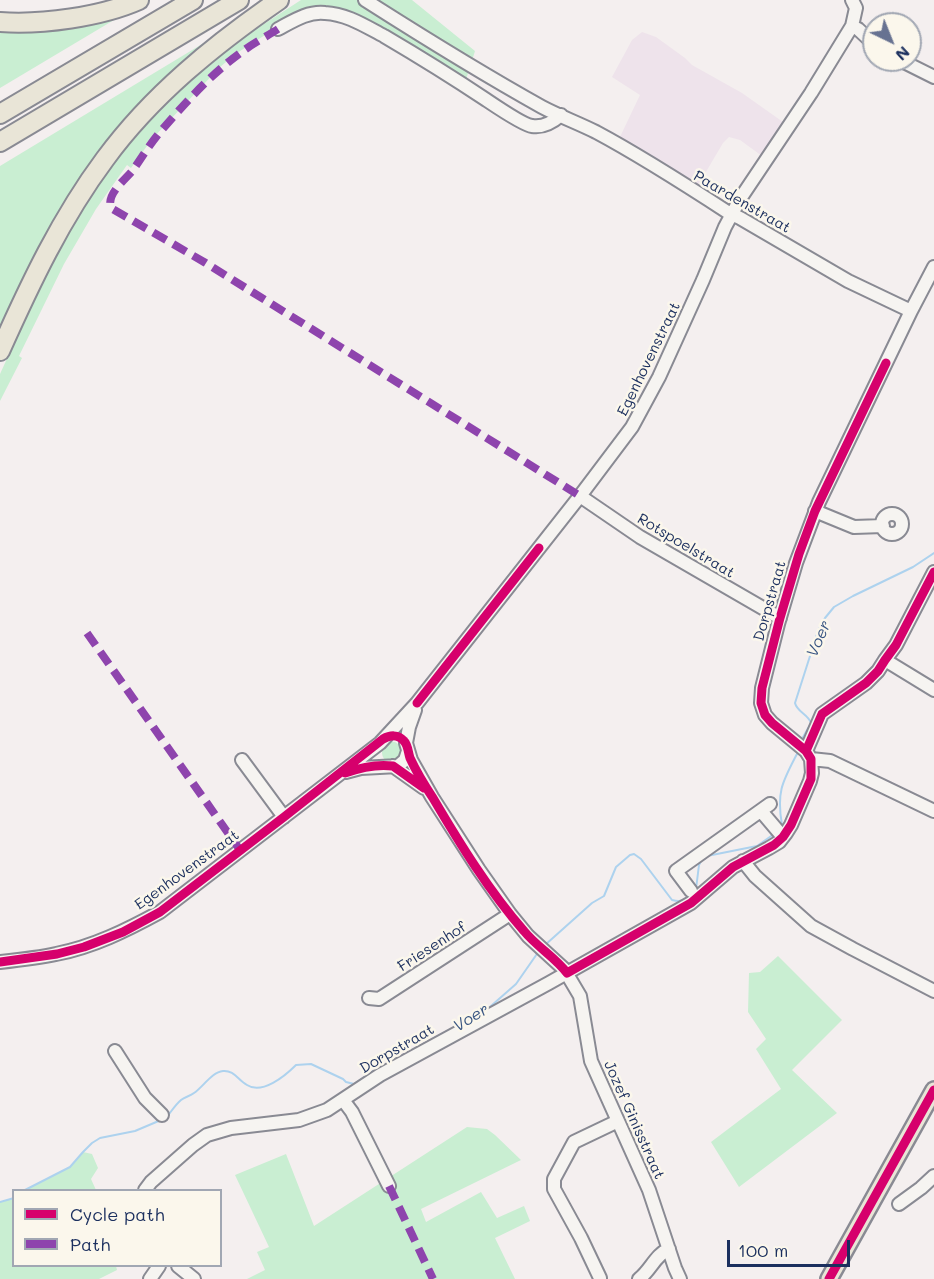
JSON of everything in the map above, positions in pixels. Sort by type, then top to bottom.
[{"type":"highway","points":[[0,22],[64,19],[97,13],[139,0]]},
{"type":"highway","points":[[0,114],[193,0]]},
{"type":"highway","points":[[0,142],[239,0]]},
{"type":"highway","points":[[0,351],[57,233],[76,200],[106,157],[188,69],[279,0]]},
{"type":"main road","points":[[830,1279],[934,1090]]},
{"type":"street","name":"Paardenstraat","points":[[365,0],[463,62],[545,109],[561,115],[634,154],[732,215],[848,281],[911,310]]},
{"type":"street","points":[[852,0],[856,8],[852,26],[862,33]]},
{"type":"street","points":[[278,29],[306,15],[324,13],[346,17],[404,47],[498,108],[531,126],[552,123],[561,115]]},
{"type":"street","name":"Egenhovenstraat","points":[[0,962],[57,954],[84,947],[123,932],[160,912],[382,741],[417,703],[632,427],[659,377],[740,199],[811,93],[852,26]]},
{"type":"street","name":"Dorpstraat","points":[[146,1189],[151,1182],[207,1135],[231,1128],[299,1120],[327,1110],[380,1075],[691,903],[726,872],[769,848],[779,833],[791,825],[810,782],[812,773],[809,755],[765,715],[762,708],[762,688],[799,554],[815,511],[911,310],[930,285],[934,267]]},
{"type":"street","name":"Rotspoelstraat","points":[[580,496],[640,537],[780,618]]},
{"type":"street","points":[[815,511],[854,527],[883,526]]},
{"type":"street","points":[[934,572],[896,645],[878,671],[866,683],[822,714],[809,755],[830,761],[934,811]]},
{"type":"street","points":[[885,660],[934,690]]},
{"type":"street","name":"Egenhovenstraat","points":[[407,747],[409,727],[417,703]]},
{"type":"street","points":[[391,736],[400,737],[432,797],[421,786],[380,760],[378,747],[382,741],[391,736]]},
{"type":"street","points":[[390,766],[402,763],[408,756],[407,747]]},
{"type":"street","points":[[242,760],[284,817]]},
{"type":"street","name":"Egenhovenstraat","points":[[339,775],[359,769],[390,766]]},
{"type":"street","name":"Jozef Ginisstraat","points":[[432,797],[510,914],[528,936],[567,973],[580,996],[591,1060],[650,1190],[680,1279]]},
{"type":"street","points":[[691,891],[676,871],[765,808],[779,833]]},
{"type":"street","points":[[743,861],[755,876],[811,926],[934,991]]},
{"type":"street","name":"Friesenhof","points":[[369,998],[379,999],[510,914]]},
{"type":"street","points":[[115,1051],[145,1098],[162,1115]]},
{"type":"street","points":[[342,1100],[352,1112],[389,1186]]},
{"type":"street","points":[[600,1279],[553,1184],[574,1142],[618,1121]]},
{"type":"street","points":[[899,1204],[934,1176]]},
{"type":"street","points":[[639,1279],[648,1272],[664,1251],[669,1249]]},
{"type":"street","points":[[179,1267],[194,1279]]},
{"type":"shaded area","points":[[642,32],[656,37],[692,65],[742,93],[783,122],[762,156],[740,140],[729,137],[723,143],[697,187],[619,139],[640,95],[612,77],[632,40]]},
{"type":"green space","points":[[301,0],[412,0],[475,51],[463,89],[346,14],[290,19],[237,53],[220,67],[152,139],[131,168],[127,165],[96,209],[64,264],[19,356],[22,358],[0,401],[0,374],[40,286],[74,223],[109,168],[150,121],[195,76],[230,46]]},
{"type":"green space","points":[[124,14],[0,88],[0,27]]},
{"type":"green space","points":[[227,29],[148,100],[0,338],[0,166]]},
{"type":"green space","points":[[388,742],[395,742],[400,746],[402,752],[400,760],[386,761],[384,758],[382,749]]},
{"type":"green space","points":[[778,956],[842,1020],[792,1070],[837,1113],[739,1187],[711,1142],[781,1089],[756,1049],[766,1039],[748,1012],[749,973],[760,972]]},
{"type":"green space","points":[[467,1127],[487,1129],[521,1160],[421,1209],[426,1222],[481,1192],[497,1218],[524,1206],[530,1221],[495,1238],[515,1279],[247,1279],[265,1270],[257,1252],[269,1247],[235,1175],[286,1154],[314,1226]]},
{"type":"green space","points":[[83,1152],[92,1154],[98,1168],[91,1179],[96,1189],[27,1189],[70,1167]]},
{"type":"green space","points":[[12,1198],[12,1267],[116,1267],[117,1270],[99,1279],[0,1279],[0,1202]]},
{"type":"waterway","name":"Voer","points":[[802,739],[811,723],[795,703],[818,631],[825,618],[834,607],[913,567],[934,553]]},
{"type":"waterway","name":"Voer","points":[[780,828],[782,825],[780,795],[788,771],[798,752]]},
{"type":"waterway","name":"Voer","points":[[707,856],[757,846],[774,834]]},
{"type":"waterway","name":"Voer","points":[[545,945],[592,903],[604,896],[616,867],[630,855],[634,854],[641,859],[672,900],[686,899],[690,895]]},
{"type":"waterway","name":"Voer","points":[[696,889],[702,859]]},
{"type":"waterway","name":"Voer","points":[[483,1013],[516,984],[539,951]]},
{"type":"waterway","name":"Voer","points":[[166,1118],[181,1100],[194,1093],[219,1072],[230,1072],[247,1085],[259,1088],[280,1079],[296,1065],[311,1064],[354,1084],[464,1022]]},
{"type":"waterway","name":"Voer","points":[[27,1189],[70,1167],[92,1143],[100,1138],[135,1131],[161,1120]]},
{"type":"waterway","name":"Voer","points":[[0,1202],[12,1199]]},
{"type":"marked path","points":[[278,29],[232,60],[189,99],[117,187],[111,198],[111,208],[204,262],[580,496]]},
{"type":"marked path","points":[[87,633],[240,850]]},
{"type":"marked path","points":[[389,1186],[433,1279]]},
{"type":"cycle path","points":[[0,962],[57,954],[84,947],[123,932],[160,912],[383,739],[391,736],[397,736],[405,743],[410,758],[464,850],[499,900],[529,937],[567,973],[691,903],[733,867],[774,845],[783,837],[791,825],[811,779],[811,759],[806,751],[765,715],[761,703],[762,688],[799,554],[815,511],[886,363]]},
{"type":"cycle path","points":[[417,703],[539,548]]},
{"type":"cycle path","points":[[806,751],[822,714],[866,683],[878,671],[896,645],[934,572]]},
{"type":"cycle path","points":[[345,773],[369,767],[393,766],[424,788]]},
{"type":"cycle path","points":[[829,1279],[934,1090]]}]
